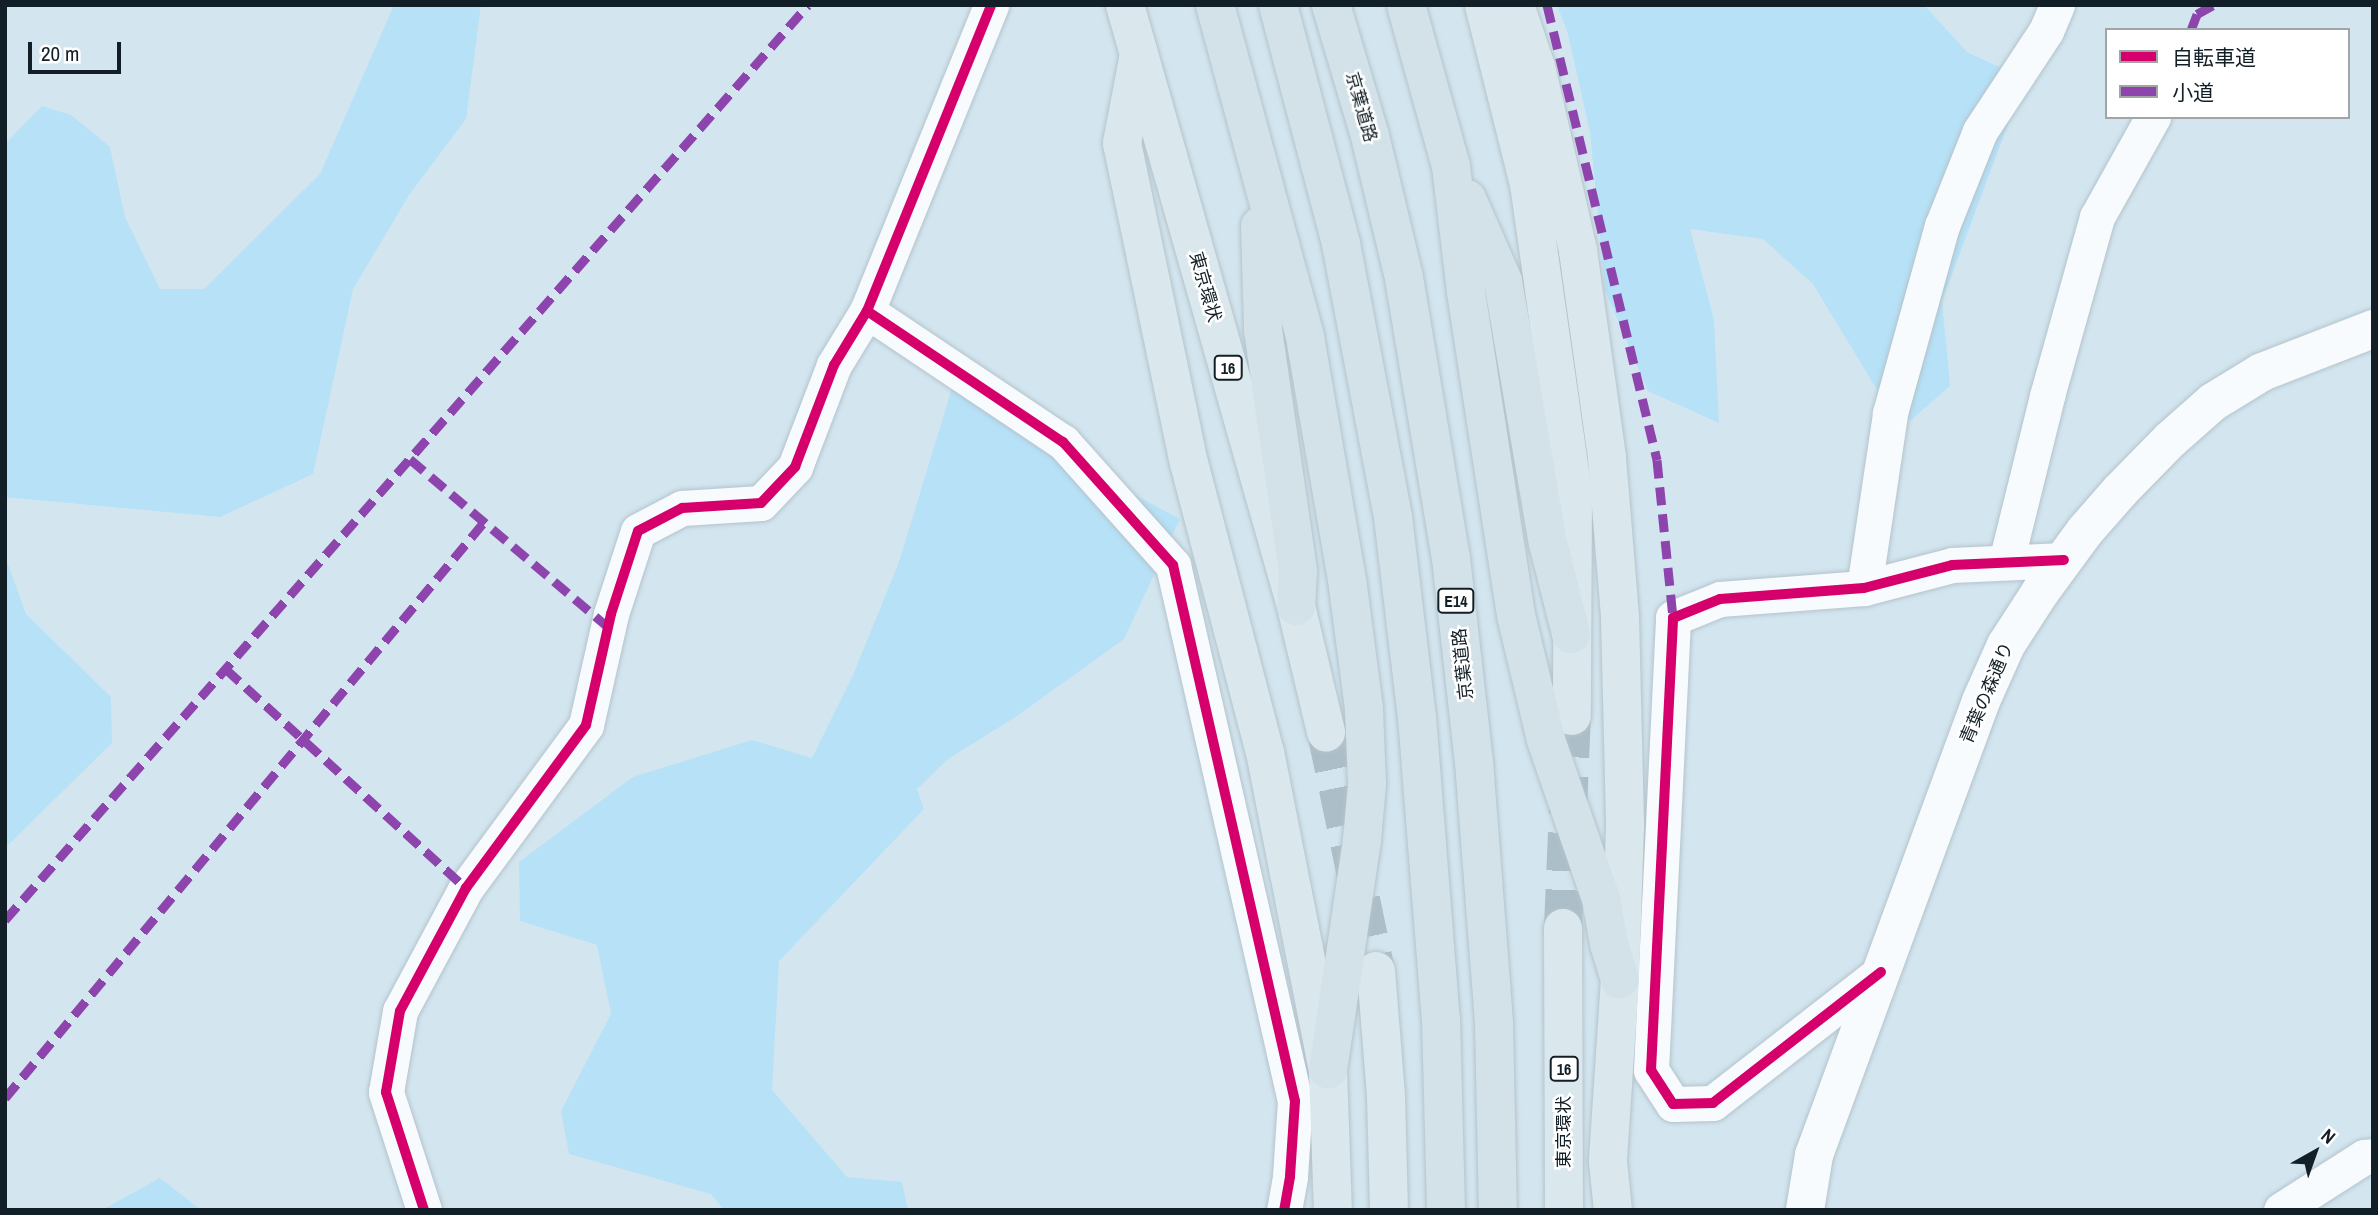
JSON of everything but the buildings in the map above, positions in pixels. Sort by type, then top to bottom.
[{"type":"highway","name":"東京環状","points":[[1125,5],[1296,606],[1325,732]]},
{"type":"highway","points":[[1215,5],[1305,337],[1348,587],[1364,709],[1367,785],[1362,840],[1328,1070]]},
{"type":"highway","points":[[1278,5],[1341,244],[1393,517],[1417,717],[1438,978],[1446,1210]]},
{"type":"highway","name":"京葉道路","points":[[1331,5],[1370,136],[1404,278],[1451,558],[1474,762],[1494,1024],[1498,1210]]},
{"type":"highway","points":[[1406,5],[1451,166],[1503,281],[1548,543],[1571,634]]},
{"type":"highway","points":[[1484,5],[1529,184],[1573,495],[1572,716]]},
{"type":"highway","points":[[1516,5],[1536,67],[1578,251],[1606,458],[1620,617],[1625,826],[1620,979],[1608,1162],[1613,1210]]},
{"type":"highway","points":[[1139,54],[1122,143],[1189,463],[1265,752],[1328,1070],[1332,1210]]},
{"type":"highway","points":[[1258,164],[1263,330],[1298,570],[1296,606]]},
{"type":"highway","points":[[1451,166],[1466,292],[1516,615],[1546,740],[1601,899],[1609,944],[1620,979]]},
{"type":"highway","name":"東京環状","points":[[1563,928],[1564,1210]]},
{"type":"highway","points":[[1376,971],[1387,1096],[1390,1210]]},
{"type":"street","points":[[425,1210],[386,1092],[400,1010],[466,888],[586,725],[611,614],[638,531],[682,508],[761,503],[796,467],[834,365],[867,311],[991,5]]},
{"type":"street","points":[[1864,588],[1890,414],[1942,226],[1980,131],[2046,32],[2057,5]]},
{"type":"street","points":[[2006,562],[2047,396],[2097,217],[2152,119]]},
{"type":"street","points":[[867,311],[1063,442],[1173,565],[1295,1101],[1290,1177],[1284,1210]]},
{"type":"street","name":"青葉の森通り","points":[[1805,1210],[1814,1155],[1981,701],[2006,645],[2064,560],[2120,491],[2170,440],[2213,402],[2262,372],[2373,329]]},
{"type":"street","points":[[1881,972],[1713,1103],[1673,1104],[1651,1070],[1672,618],[1720,599],[1864,588],[1952,565],[2064,560]]},
{"type":"street","points":[[2281,1210],[2364,1157],[2373,1156]]},
{"type":"shaded area","points":[[394,5],[481,5],[466,119],[409,195],[353,289],[313,474],[220,517],[5,497],[5,144],[42,106],[71,115],[110,147],[125,217],[160,289],[204,289],[320,174]]},
{"type":"shaded area","points":[[1557,5],[1924,5],[1967,52],[2025,79],[1942,301],[1950,386],[1910,421],[1882,398],[1813,284],[1763,239],[1690,229],[1714,320],[1719,423],[1648,391],[1605,290],[1590,132],[1568,34]]},
{"type":"shaded area","points":[[952,388],[1036,442],[1180,519],[1124,639],[1017,716],[948,759],[917,789],[924,809],[779,961],[772,1090],[847,1177],[902,1182],[908,1210],[724,1210],[711,1194],[569,1154],[561,1111],[611,1014],[597,945],[520,921],[519,862],[633,777],[752,740],[812,758],[853,675],[899,562]]},
{"type":"shaded area","points":[[5,556],[26,614],[111,697],[112,743],[5,848]]},
{"type":"shaded area","points":[[160,1178],[201,1210],[102,1210]]},
{"type":"tunnel","points":[[1563,928],[1572,716]]},
{"type":"tunnel","points":[[1326,732],[1376,971]]},
{"type":"marked path","points":[[5,920],[808,5]]},
{"type":"marked path","points":[[1547,5],[1657,460],[1673,618]]},
{"type":"marked path","points":[[2192,28],[2197,14],[2213,5]]},
{"type":"marked path","points":[[410,459],[608,627]]},
{"type":"marked path","points":[[5,1098],[484,522]]},
{"type":"marked path","points":[[226,669],[466,888]]},
{"type":"cycle path","points":[[424,1210],[386,1092],[400,1011],[466,888],[586,725],[611,614],[638,531],[682,508],[761,503],[795,467],[834,365],[867,311],[991,5]]},
{"type":"cycle path","points":[[867,311],[1063,442],[1173,565],[1295,1101],[1290,1177],[1284,1210]]},
{"type":"cycle path","points":[[1881,972],[1713,1103],[1673,1104],[1651,1070],[1673,618],[1720,599],[1864,588],[1952,565],[2064,560]]}]
